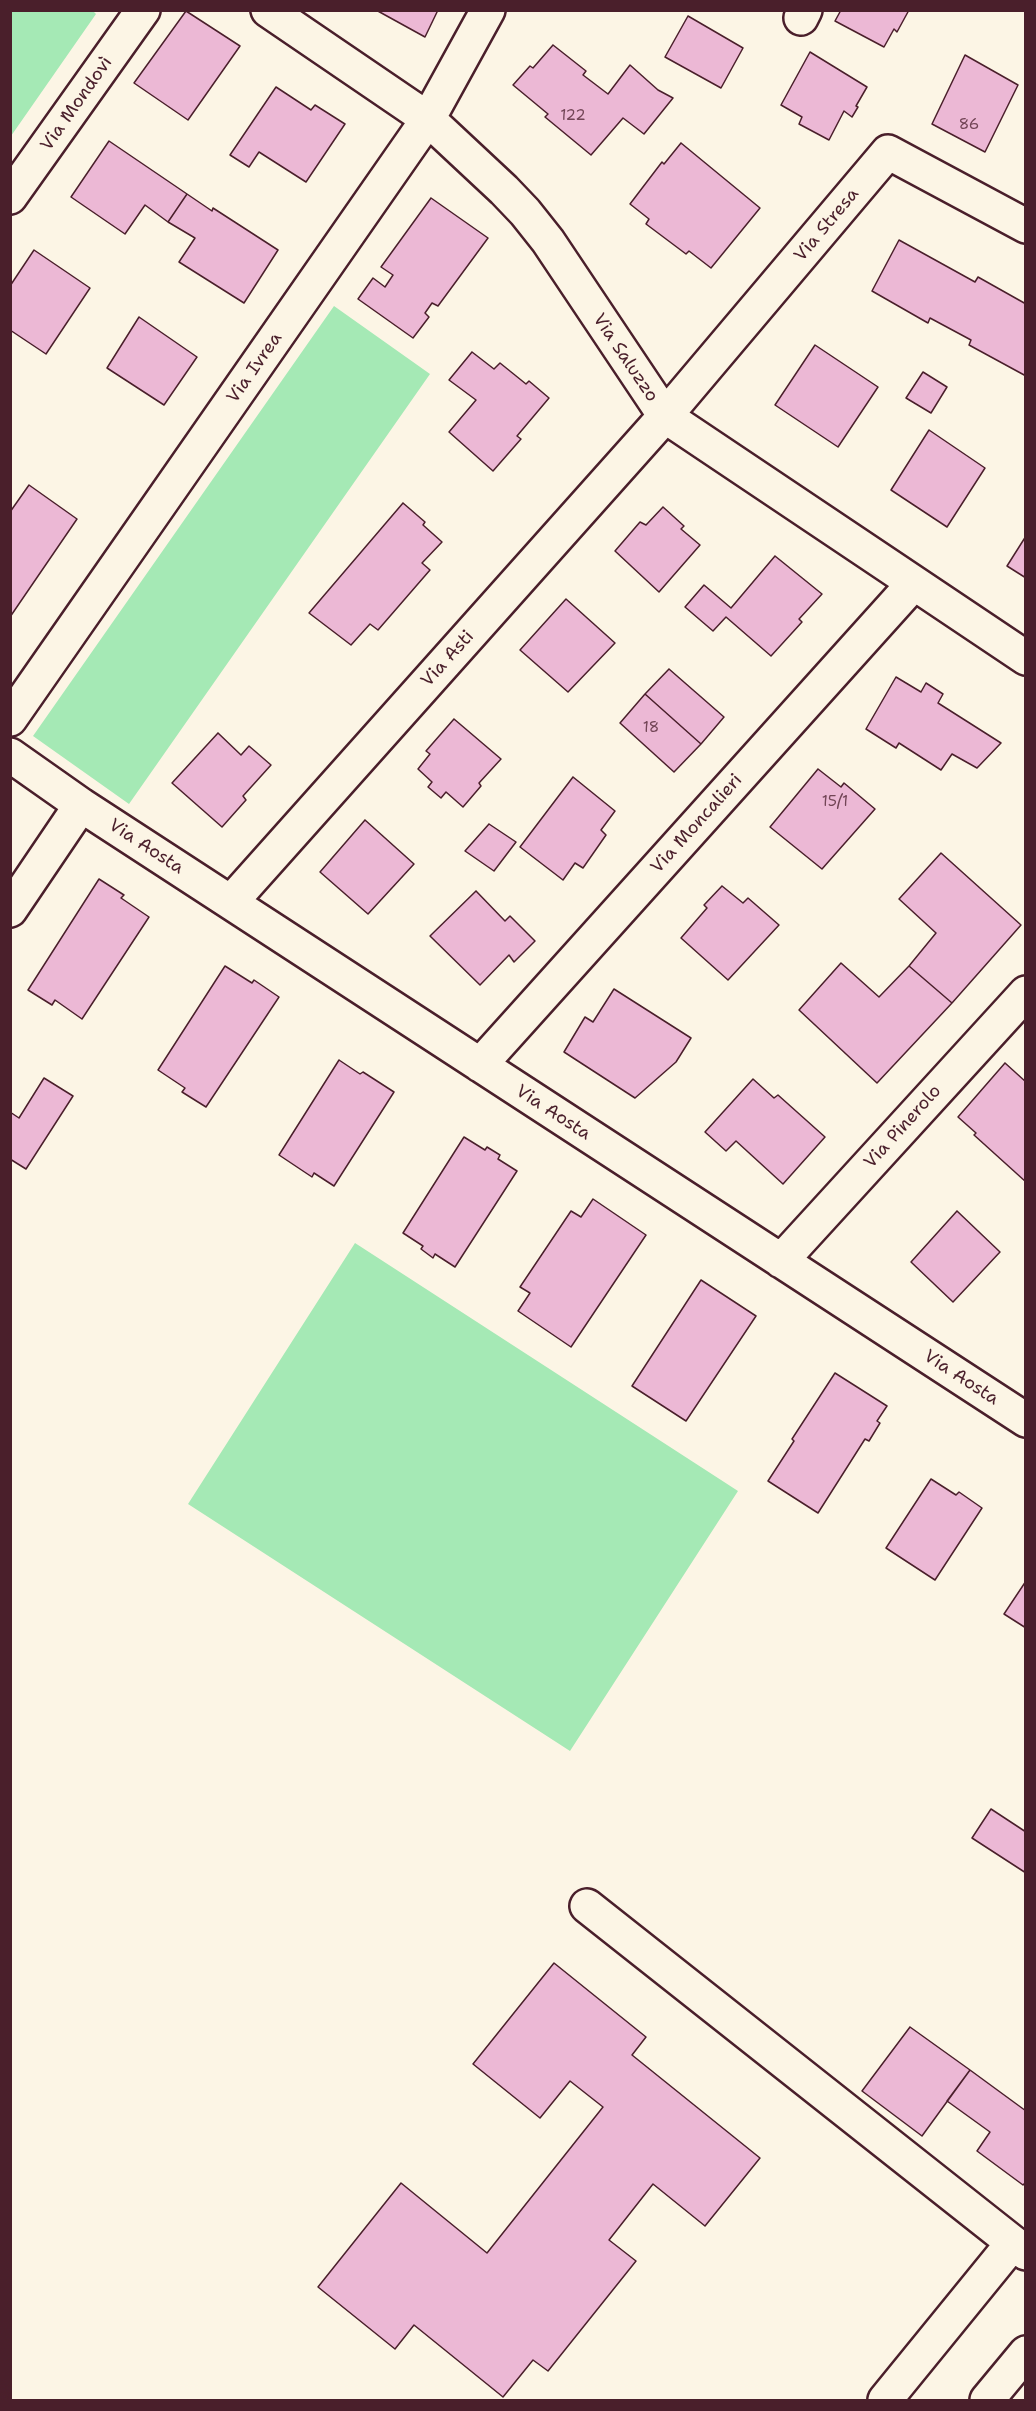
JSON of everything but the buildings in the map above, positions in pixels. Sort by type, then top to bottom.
[{"type":"street","name":"Via Mondovì","points":[[10,197],[144,10]]},
{"type":"street","name":"Via Saluzzo","points":[[268,10],[428,119],[525,212],[548,241],[665,416],[1026,658]]},
{"type":"street","name":"Via Ivrea","points":[[10,718],[428,119],[488,10]]},
{"type":"street","name":"Via Stresa","points":[[665,416],[888,152],[1026,226]]},
{"type":"street","name":"Via Asti","points":[[231,902],[665,416]]},
{"type":"street","name":"Via Moncalieri","points":[[480,1065],[914,583]]},
{"type":"street","name":"Via Aosta","points":[[10,755],[81,805],[1026,1420]]},
{"type":"street","points":[[10,910],[81,805]]},
{"type":"street","name":"Via Pinerolo","points":[[781,1261],[1026,993]]},
{"type":"street","points":[[587,1905],[1019,2248],[885,2400]]},
{"type":"street","points":[[987,2400],[1022,2364]]},
{"type":"green space","points":[[11,10],[92,10],[96,14],[11,136]]},
{"type":"green space","points":[[334,306],[430,374],[129,804],[33,736]]},
{"type":"green space","points":[[355,1243],[738,1491],[570,1751],[188,1504]]}]
